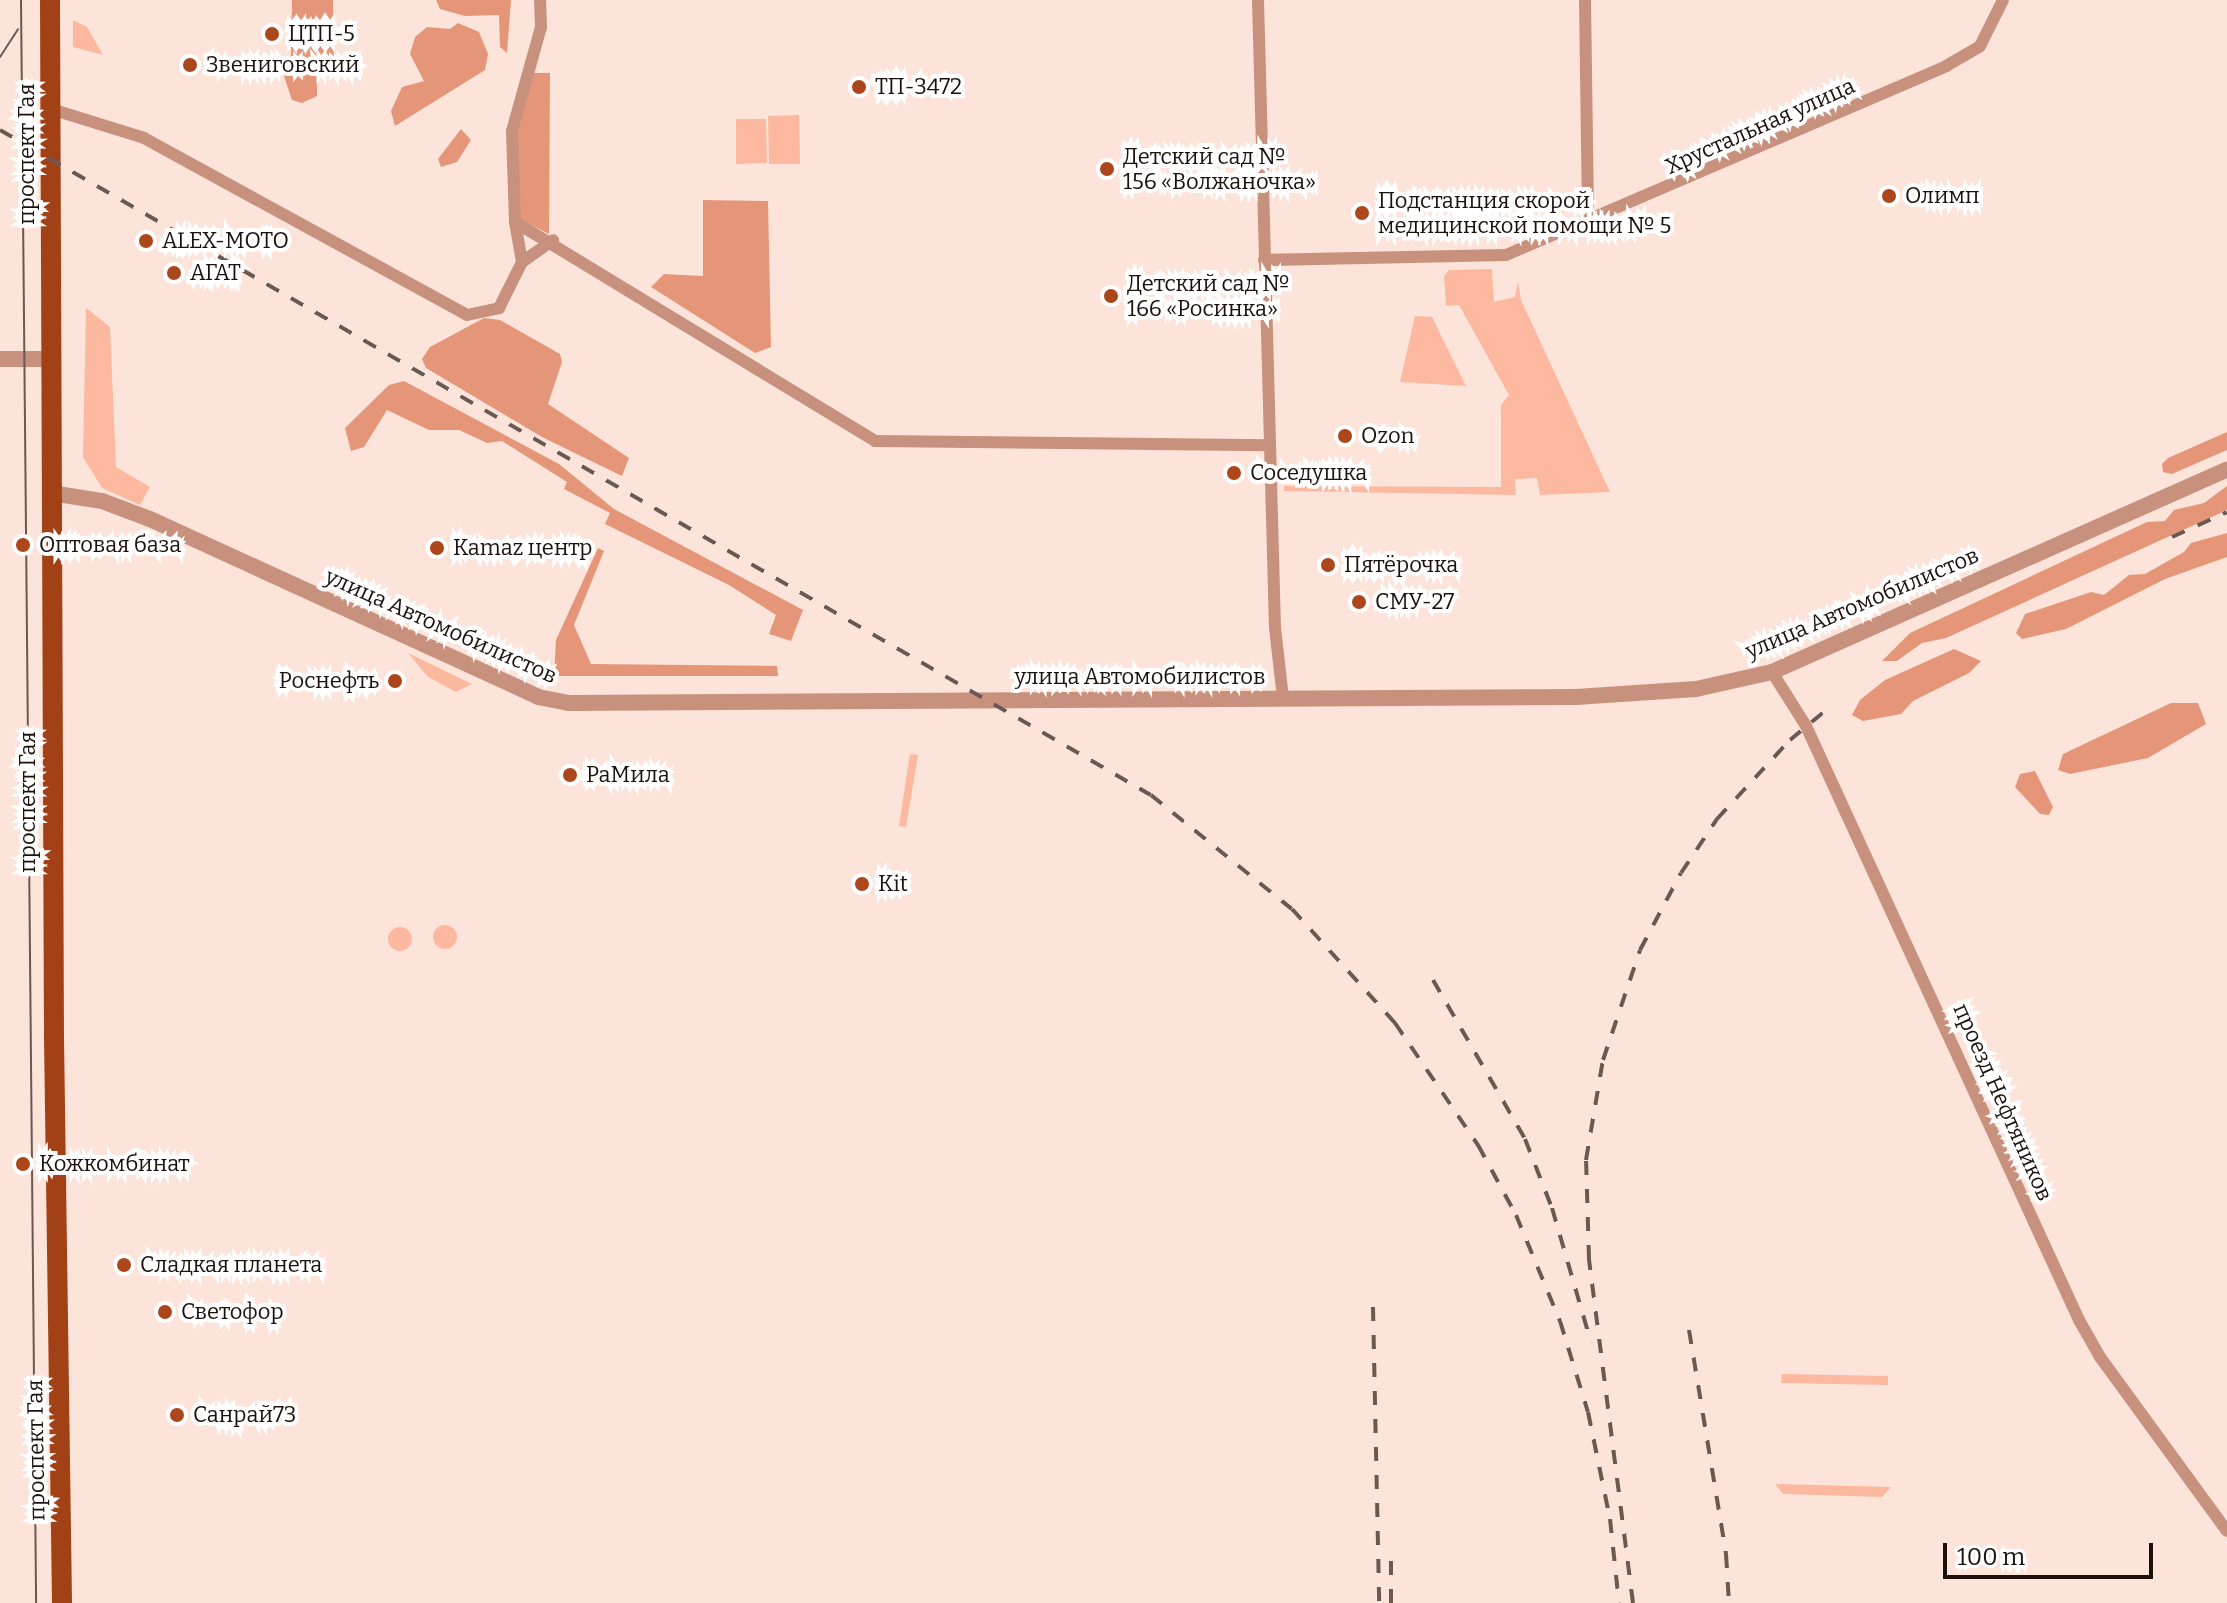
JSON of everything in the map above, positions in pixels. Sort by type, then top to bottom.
[{"type":"main road","name":"проспект Гая","points":[[50,0],[51,493],[62,1603]]},
{"type":"street","points":[[522,262],[515,222],[512,131],[541,27],[540,0]]},
{"type":"street","points":[[1258,0],[1275,625],[1283,698]]},
{"type":"street","points":[[1585,0],[1588,222]]},
{"type":"street","name":"Хрустальная улица","points":[[1264,260],[1482,258],[1506,255],[1946,66],[1980,46],[2003,0]]},
{"type":"street","points":[[51,109],[144,138],[467,315],[499,308],[522,262],[553,240]]},
{"type":"street","points":[[515,222],[553,240],[875,441],[1270,445]]},
{"type":"street","points":[[0,359],[51,359]]},
{"type":"street","name":"улица Автомобилистов","points":[[51,493],[102,501],[150,519],[538,697],[569,703],[1635,696],[1696,689],[1772,672],[2227,469]]},
{"type":"street","name":"проезд Нефтяников","points":[[1772,672],[1818,753],[2079,1320],[2100,1357],[2227,1531]]},
{"type":"shaded area","points":[[292,0],[333,0],[334,72],[317,80],[317,96],[302,103],[292,100],[283,73],[291,55]]},
{"type":"shaded area","points":[[436,0],[511,0],[507,53],[500,47],[499,15],[465,16],[440,9]]},
{"type":"shaded area","points":[[73,20],[87,27],[103,55],[73,47]]},
{"type":"shaded area","points":[[458,23],[479,32],[488,54],[485,70],[395,126],[391,111],[402,87],[424,81],[410,54],[415,37],[427,27],[450,29]]},
{"type":"shaded area","points":[[532,73],[550,73],[549,234],[520,219],[515,133]]},
{"type":"shaded area","points":[[799,115],[800,164],[769,164],[768,116]]},
{"type":"shaded area","points":[[736,119],[766,119],[767,163],[736,164]]},
{"type":"shaded area","points":[[461,129],[471,140],[457,162],[441,167],[438,159]]},
{"type":"shaded area","points":[[703,200],[768,201],[771,347],[755,353],[651,287],[664,274],[703,276]]},
{"type":"shaded area","points":[[1492,269],[1494,302],[1515,297],[1518,282],[1521,300],[1610,492],[1540,495],[1537,478],[1515,479],[1516,495],[1284,491],[1284,486],[1501,487],[1501,405],[1509,395],[1459,305],[1446,306],[1444,276],[1449,270]]},
{"type":"shaded area","points":[[86,308],[110,327],[116,467],[150,487],[140,505],[102,488],[83,457]]},
{"type":"shaded area","points":[[1415,316],[1432,317],[1466,386],[1400,382]]},
{"type":"shaded area","points":[[484,318],[500,320],[560,354],[562,362],[548,404],[629,458],[622,476],[542,437],[426,368],[422,359],[430,347]]},
{"type":"shaded area","points":[[404,381],[559,464],[614,509],[803,610],[791,641],[769,634],[776,615],[729,585],[605,524],[610,513],[564,489],[567,482],[502,441],[487,443],[459,430],[429,430],[387,410],[364,447],[351,451],[345,428],[389,385]]},
{"type":"shaded area","points":[[2227,432],[2227,450],[2172,474],[2163,472],[2162,464],[2168,458]]},
{"type":"shaded area","points":[[2227,486],[2227,510],[1946,638],[1922,643],[1897,661],[1882,661],[1910,633],[2147,522],[2165,521],[2174,510],[2204,503]]},
{"type":"shaded area","points":[[2227,533],[2227,557],[2165,579],[2066,629],[2022,639],[2016,633],[2025,614],[2091,592],[2104,595],[2129,575],[2145,574],[2184,552],[2191,543]]},
{"type":"shaded area","points":[[598,548],[604,551],[574,625],[591,664],[777,666],[778,676],[554,676],[556,640]]},
{"type":"shaded area","points":[[1954,649],[1981,661],[1969,673],[1913,701],[1901,714],[1863,721],[1852,715],[1860,700],[1885,680]]},
{"type":"shaded area","points":[[408,653],[472,684],[456,692],[428,677]]},
{"type":"shaded area","points":[[2171,703],[2198,703],[2206,724],[2148,758],[2070,774],[2058,770],[2063,754]]},
{"type":"shaded area","points":[[910,754],[918,755],[906,827],[899,826]]},
{"type":"shaded area","points":[[2035,771],[2053,807],[2049,815],[2040,814],[2015,787],[2020,774]]},
{"type":"shaded area","points":[[445,925],[453,929],[457,937],[453,945],[445,949],[437,945],[433,937],[437,929]]},
{"type":"shaded area","points":[[400,927],[408,931],[412,939],[408,947],[400,951],[392,947],[388,939],[392,931]]},
{"type":"shaded area","points":[[1782,1374],[1888,1376],[1888,1385],[1781,1383]]},
{"type":"shaded area","points":[[1775,1484],[1891,1487],[1882,1497],[1783,1494]]},
{"type":"tram line","points":[[21,0],[36,1603]]},
{"type":"tram line","points":[[0,57],[18,29]]},
{"type":"railway","points":[[0,130],[1151,795],[1292,909],[1395,1023],[1478,1145],[1516,1215],[1560,1321],[1588,1412],[1610,1519],[1619,1603]]},
{"type":"railway","points":[[2172,537],[2227,512]]},
{"type":"railway","points":[[1633,1603],[1589,1259],[1586,1160],[1603,1060],[1640,950],[1681,873],[1717,819],[1790,740],[1825,711]]},
{"type":"railway","points":[[1433,980],[1525,1139],[1552,1208],[1591,1342]]},
{"type":"railway","points":[[1373,1307],[1379,1603]]},
{"type":"railway","points":[[1689,1330],[1726,1554],[1729,1603]]},
{"type":"railway","points":[[1391,1548],[1391,1603]]},
{"type":"place","name":"ЦТП-5","points":[[272,34]]},
{"type":"place","name":"Звениговский","points":[[190,65]]},
{"type":"place","name":"ТП-3472","points":[[859,87]]},
{"type":"place","name":"Детский сад № 156 «Волжаночка»","points":[[1107,169]]},
{"type":"place","name":"Олимп","points":[[1889,196]]},
{"type":"place","name":"Подстанция скорой медицинской помощи № 5","points":[[1362,213]]},
{"type":"place","name":"ALEX-MOTO","points":[[146,241]]},
{"type":"place","name":"АГАТ","points":[[174,273]]},
{"type":"place","name":"Детский сад № 166 «Росинка»","points":[[1111,296]]},
{"type":"place","name":"Ozon","points":[[1345,436]]},
{"type":"place","name":"Соседушка","points":[[1234,473]]},
{"type":"place","name":"Оптовая база","points":[[23,545]]},
{"type":"place","name":"Kamaz центр","points":[[437,548]]},
{"type":"place","name":"Пятёрочка","points":[[1328,565]]},
{"type":"place","name":"СМУ-27","points":[[1359,602]]},
{"type":"place","name":"Роснефть","points":[[395,681]]},
{"type":"place","name":"РаМила","points":[[570,775]]},
{"type":"place","name":"Kit","points":[[862,884]]},
{"type":"place","name":"Кожкомбинат","points":[[23,1164]]},
{"type":"place","name":"Сладкая планета","points":[[124,1265]]},
{"type":"place","name":"Светофор","points":[[165,1312]]},
{"type":"place","name":"Санрай73","points":[[177,1415]]}]
